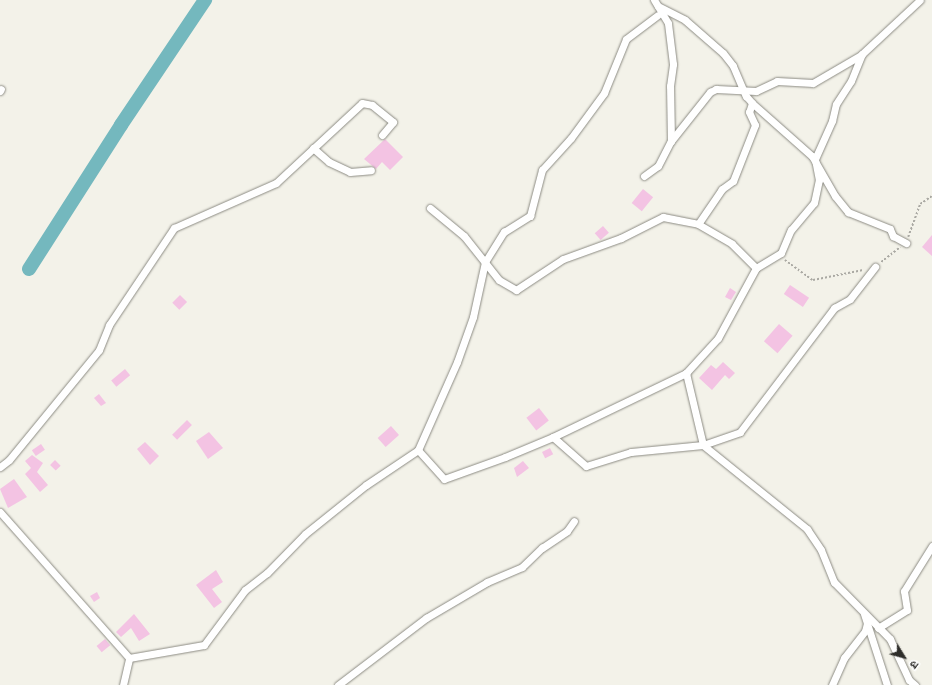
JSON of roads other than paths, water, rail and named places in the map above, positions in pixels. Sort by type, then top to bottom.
[{"type":"street","points":[[644,176],[658,166],[671,141],[710,92],[716,89],[756,92],[776,81],[813,83],[862,54],[920,0]]},
{"type":"street","points":[[656,3],[685,20],[724,54],[734,66],[744,90],[752,103],[812,156],[817,167],[848,212],[890,229],[893,236],[906,243]]},
{"type":"street","points":[[656,3],[668,23],[673,64],[670,86],[671,141]]},
{"type":"street","points":[[129,658],[204,645],[244,590],[267,573],[305,534],[366,485],[418,450],[457,362],[473,317],[485,262],[504,232],[530,216],[542,170],[571,138],[604,93],[626,39],[657,16]]},
{"type":"street","points":[[418,450],[444,478],[505,457],[553,437],[686,373],[718,338],[756,268],[781,253],[791,230],[814,202],[819,180],[815,160],[832,121],[836,104],[851,80],[862,54]]},
{"type":"street","points":[[0,466],[9,460],[99,350],[109,325],[174,228],[276,182],[362,103],[372,105],[393,122],[382,135]]},
{"type":"street","points":[[698,224],[722,189],[733,181],[755,125],[749,112],[752,103]]},
{"type":"street","points":[[313,148],[330,162],[350,172],[371,170]]},
{"type":"street","points":[[430,208],[464,236],[499,280],[516,290],[563,259],[621,238],[663,217],[698,224],[732,244],[756,268]]},
{"type":"street","points":[[553,437],[586,466],[631,452],[702,445],[740,432],[834,308],[850,299],[876,267]]},
{"type":"street","points":[[686,373],[702,445],[807,528],[821,550],[834,582],[890,639],[909,680],[916,685]]},
{"type":"street","points":[[0,512],[129,658]]},
{"type":"street","points":[[338,685],[432,615],[487,582],[522,567],[542,548],[567,532],[574,521]]},
{"type":"street","points":[[878,628],[907,610],[904,591],[932,546]]},
{"type":"street","points":[[864,614],[887,685]]},
{"type":"street","points":[[832,685],[844,658],[865,632],[867,623]]},
{"type":"street","points":[[123,685],[129,658]]},
{"type":"waterway","points":[[29,269],[121,125],[205,0]]}]
